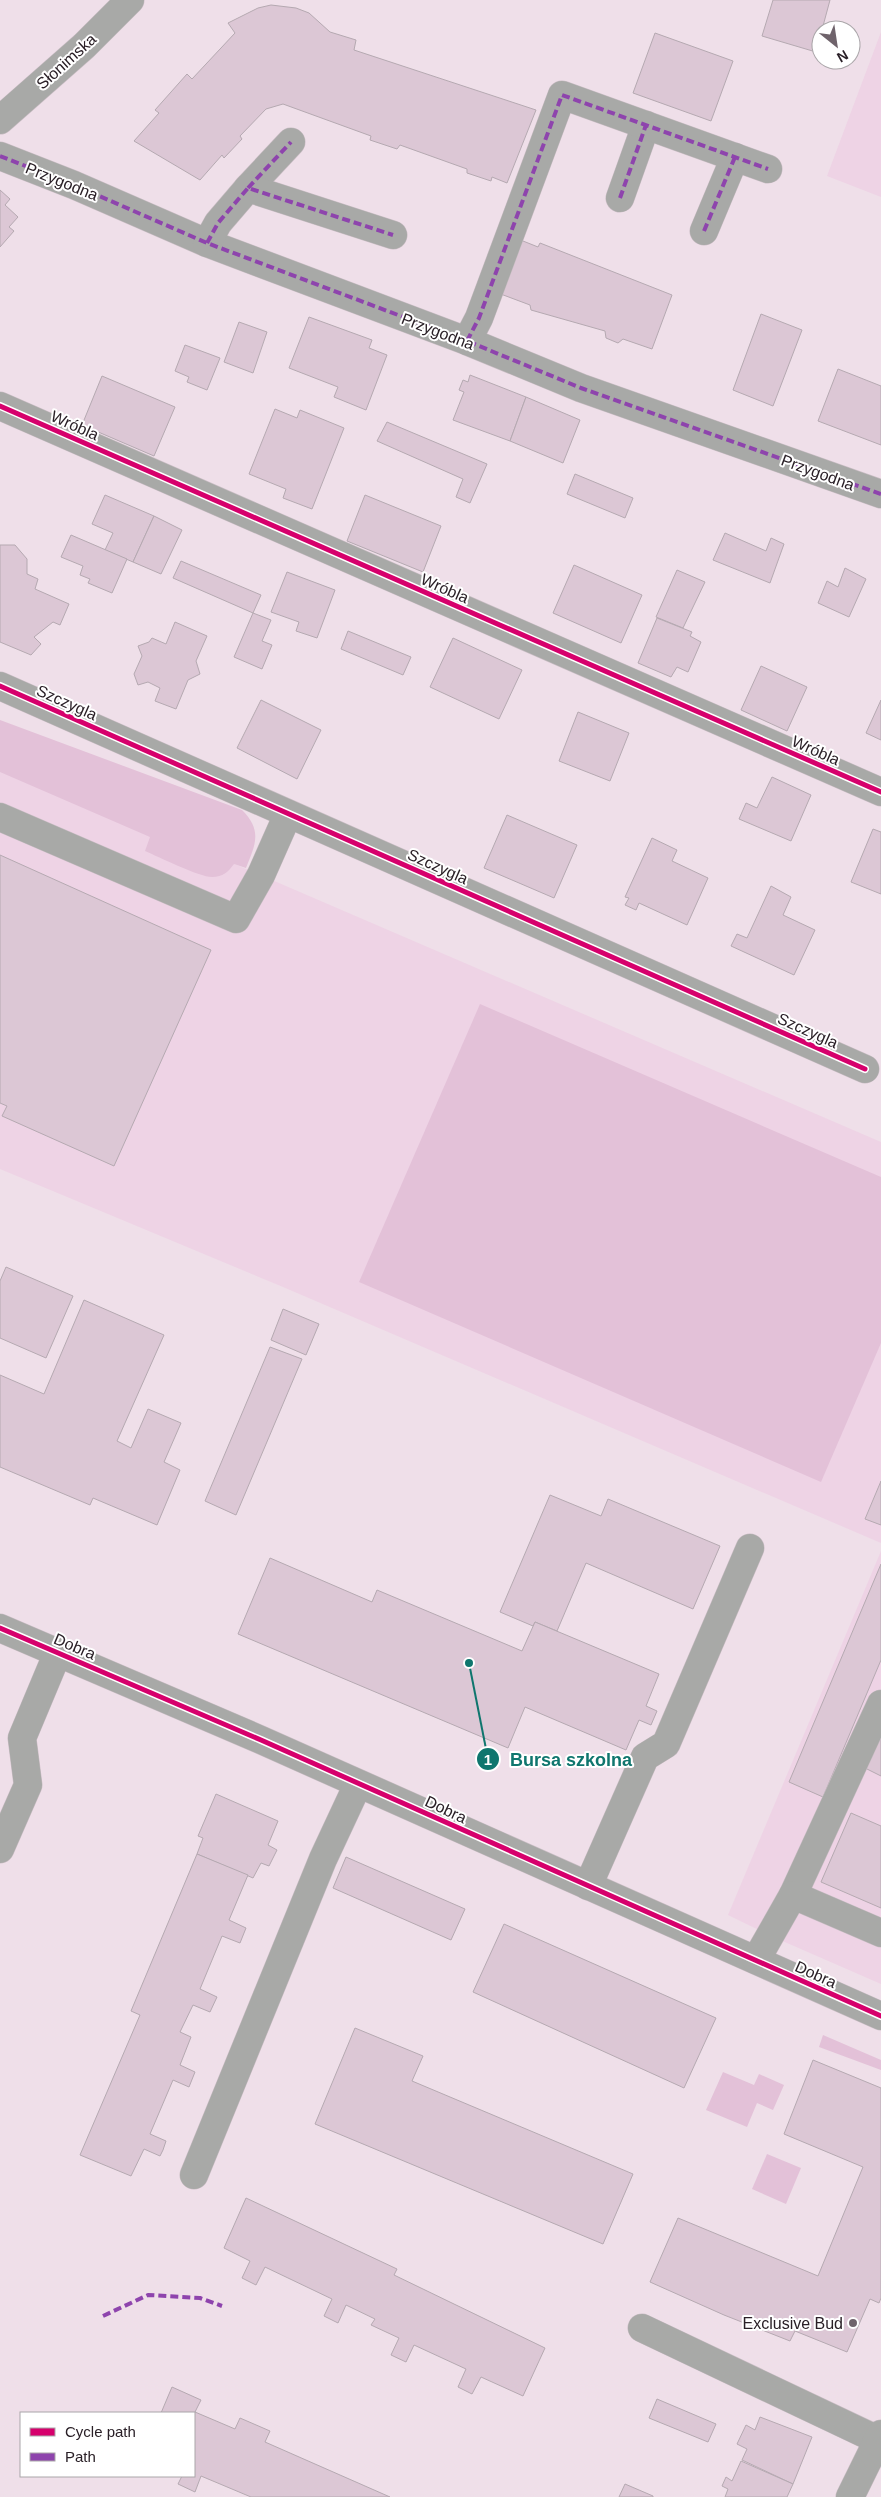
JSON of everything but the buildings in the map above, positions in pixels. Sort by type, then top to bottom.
[{"type":"street","name":"Słonimska","points":[[0,120],[84,46],[130,0]]},
{"type":"street","points":[[467,342],[479,318],[562,95],[768,169]]},
{"type":"street","points":[[620,198],[646,125]]},
{"type":"street","points":[[207,243],[218,223],[291,142]]},
{"type":"street","name":"Przygodna","points":[[0,156],[74,185],[207,243],[467,342],[581,388],[881,494]]},
{"type":"street","points":[[704,230],[735,157]]},
{"type":"street","points":[[248,188],[393,234]]},
{"type":"street","name":"Wróbla","points":[[0,406],[881,792]]},
{"type":"street","name":"Szczygla","points":[[0,686],[865,1069]]},
{"type":"street","points":[[0,817],[236,919],[261,875],[288,814]]},
{"type":"street","points":[[588,1886],[645,1757],[666,1744],[750,1548]]},
{"type":"street","name":"Dobra","points":[[0,1628],[358,1784],[881,2016]]},
{"type":"street","points":[[0,1849],[28,1785],[22,1738],[58,1652]]},
{"type":"street","points":[[756,1960],[793,1895],[881,1704]]},
{"type":"street","points":[[194,2175],[323,1859],[358,1784]]},
{"type":"street","points":[[793,1895],[881,1933]]},
{"type":"street","points":[[642,2328],[879,2437],[850,2497]]},
{"type":"shaded area","points":[[881,32],[881,197],[827,176]]},
{"type":"shaded area","points":[[0,720],[242,810],[249,818],[255,832],[254,845],[246,868],[234,864],[225,874],[212,877],[189,870],[145,851],[150,837],[0,772]]},
{"type":"shaded area","points":[[0,763],[881,1142],[881,1543],[283,1287],[0,1169]]},
{"type":"shaded area","points":[[480,1004],[881,1177],[881,1343],[821,1482],[359,1282]]},
{"type":"shaded area","points":[[881,1551],[881,1984],[728,1915]]},
{"type":"shaded area","points":[[823,2035],[881,2060],[881,2070],[819,2047]]},
{"type":"shaded area","points":[[723,2072],[754,2085],[759,2074],[784,2085],[773,2110],[757,2103],[747,2127],[706,2110]]},
{"type":"shaded area","points":[[767,2154],[801,2168],[786,2204],[752,2189]]},
{"type":"marked path","points":[[467,341],[479,318],[562,95],[768,169]]},
{"type":"marked path","points":[[620,198],[646,125]]},
{"type":"marked path","points":[[248,188],[291,142]]},
{"type":"marked path","points":[[0,156],[74,185],[207,243],[467,341],[581,388],[881,494]]},
{"type":"marked path","points":[[704,231],[735,157]]},
{"type":"marked path","points":[[207,243],[218,223],[248,188],[393,235]]},
{"type":"marked path","points":[[103,2316],[148,2295],[200,2298],[222,2306]]},
{"type":"cycle path","points":[[0,406],[881,792]]},
{"type":"cycle path","points":[[0,686],[865,1069]]},
{"type":"cycle path","points":[[0,1628],[261,1740],[881,2016]]},
{"type":"place","name":"Bursa szkolna","points":[[469,1663]]},
{"type":"place","name":"Exclusive Bud","points":[[853,2323]]}]
